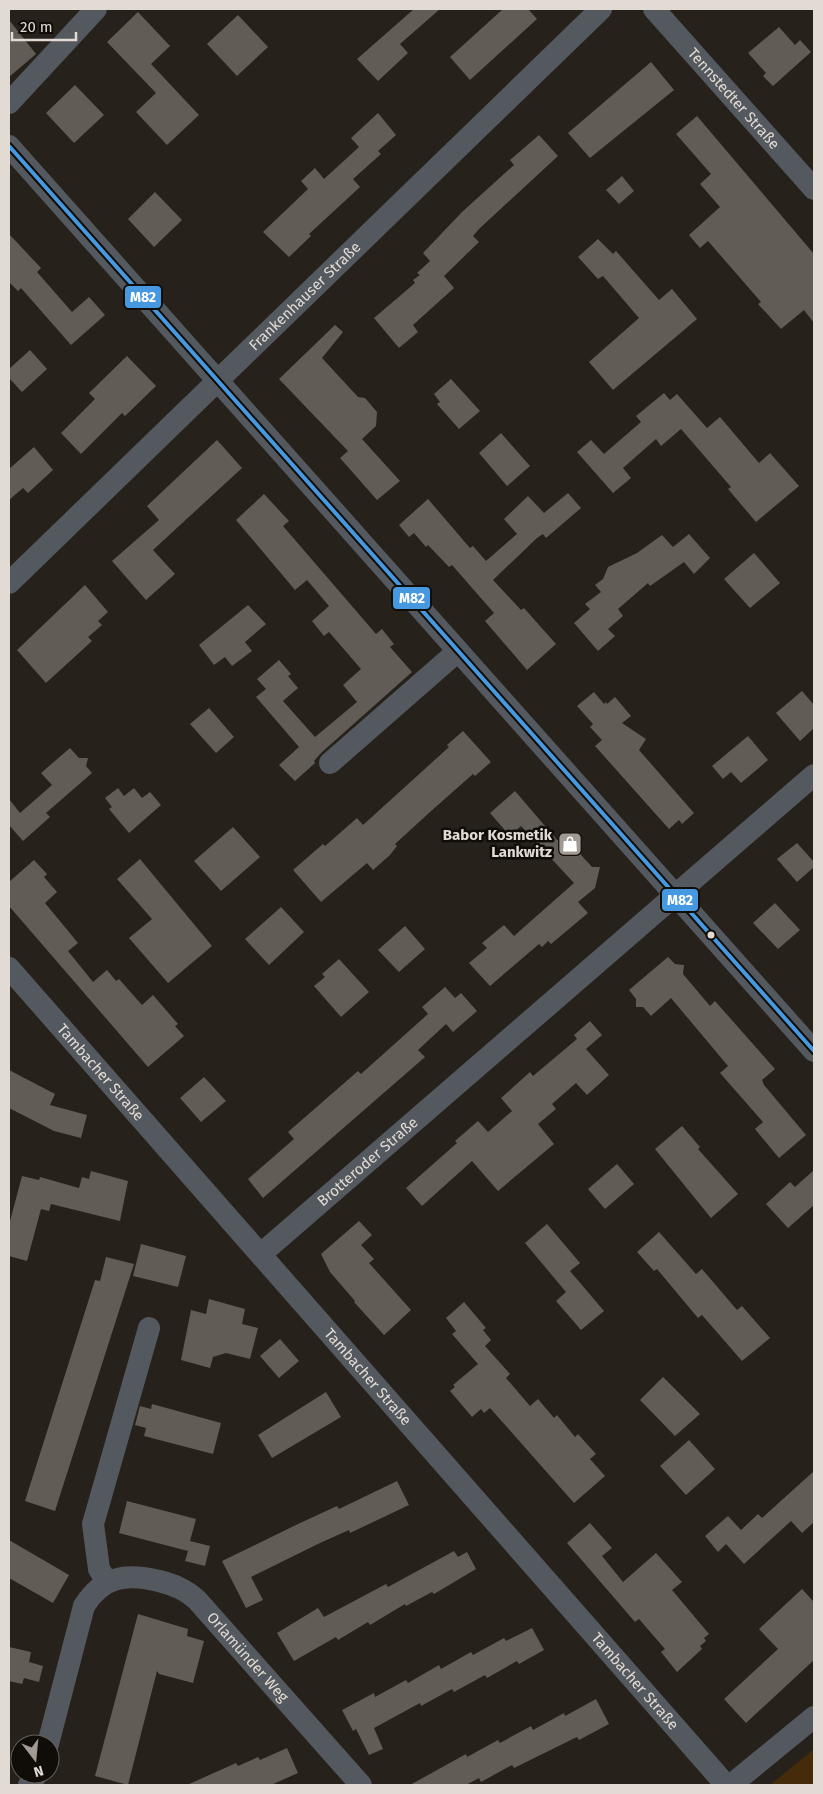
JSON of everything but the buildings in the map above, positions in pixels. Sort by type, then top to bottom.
[{"type":"street","points":[[9,103],[96,9]]},
{"type":"street","name":"Frankenhauser Straße","points":[[9,584],[601,9]]},
{"type":"street","name":"Tennstedter Straße","points":[[654,9],[814,189]]},
{"type":"street","points":[[9,146],[814,1051]]},
{"type":"street","points":[[330,763],[458,651]]},
{"type":"street","name":"Brotteroder Straße","points":[[261,1254],[814,775]]},
{"type":"street","name":"Tambacher Straße","points":[[9,968],[726,1785]]},
{"type":"street","points":[[51,1734],[84,1606],[93,1593],[107,1582],[99,1569],[93,1524],[149,1328]]},
{"type":"street","name":"Orlamünder Weg","points":[[107,1582],[136,1576],[175,1586],[189,1592],[220,1624],[362,1785]]},
{"type":"street","points":[[731,1785],[814,1717]]},
{"type":"shaded area","points":[[814,1749],[814,1785],[770,1785]]},
{"type":"transit line","name":"M82","points":[[9,146],[814,1051]]},
{"type":"place","name":"Babor Kosmetik Lankwitz","points":[[570,844]]}]
